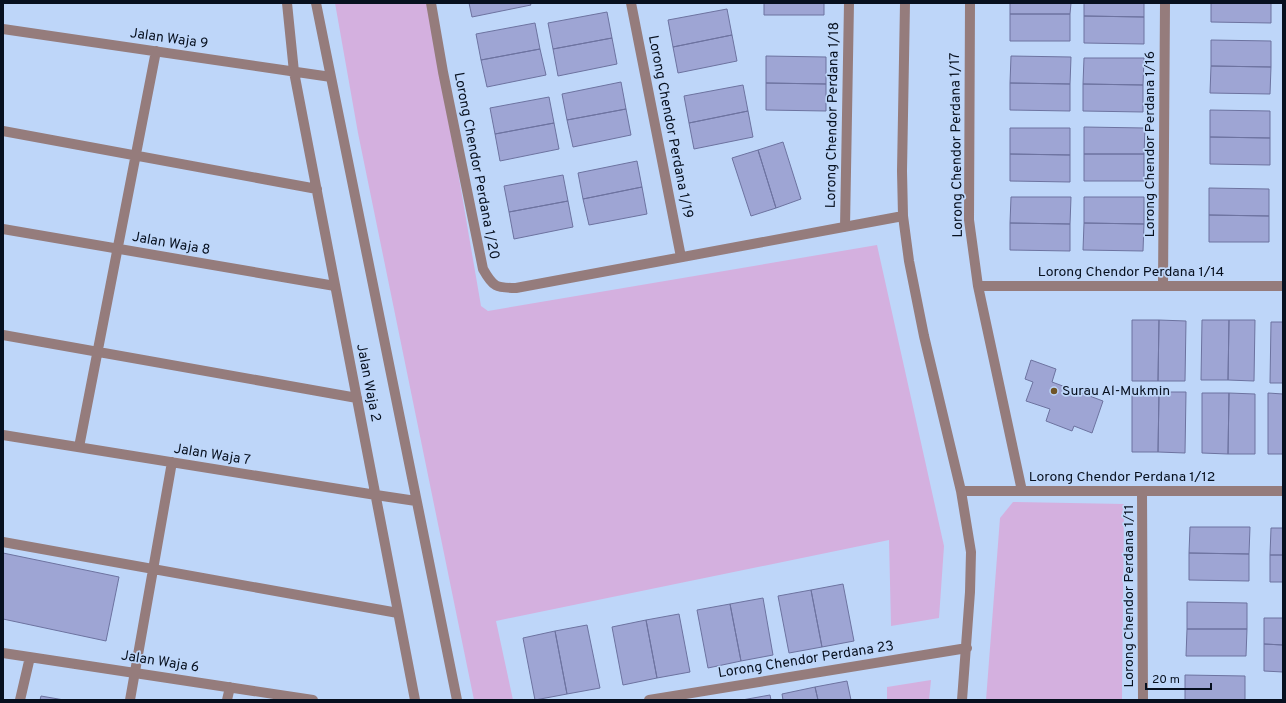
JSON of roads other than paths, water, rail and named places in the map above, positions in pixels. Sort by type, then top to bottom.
[{"type":"street","name":"Jalan Waja 2","points":[[287,3],[294,72],[415,700]]},
{"type":"street","points":[[316,3],[456,700]]},
{"type":"street","name":"Lorong Chendor Perdana 1/20","points":[[431,3],[443,72],[483,269],[490,281],[500,288],[516,288],[903,216]]},
{"type":"street","name":"Lorong Chendor Perdana 1/19","points":[[632,3],[681,257]]},
{"type":"street","name":"Lorong Chendor Perdana 1/18","points":[[845,227],[849,3]]},
{"type":"street","points":[[905,3],[902,171],[903,216],[909,261],[924,336],[961,491],[971,552],[967,648],[962,700]]},
{"type":"street","name":"Lorong Chendor Perdana 1/17","points":[[970,3],[969,220],[978,286],[1022,491]]},
{"type":"street","name":"Lorong Chendor Perdana 1/16","points":[[1163,286],[1165,3]]},
{"type":"street","name":"Jalan Waja 9","points":[[3,29],[331,77]]},
{"type":"street","points":[[79,447],[156,51]]},
{"type":"street","points":[[3,130],[317,189]]},
{"type":"street","name":"Jalan Waja 8","points":[[3,229],[335,286]]},
{"type":"street","name":"Lorong Chendor Perdana 1/14","points":[[978,286],[1283,286]]},
{"type":"street","points":[[3,335],[357,398]]},
{"type":"street","name":"Jalan Waja 7","points":[[3,435],[416,501]]},
{"type":"street","points":[[130,700],[172,462]]},
{"type":"street","name":"Lorong Chendor Perdana 1/12","points":[[961,491],[1283,491]]},
{"type":"street","name":"Lorong Chendor Perdana 1/11","points":[[1142,491],[1143,700]]},
{"type":"street","points":[[3,542],[398,613]]},
{"type":"street","name":"Lorong Chendor Perdana 23","points":[[649,700],[967,648]]},
{"type":"street","name":"Jalan Waja 6","points":[[3,652],[313,700]]},
{"type":"street","points":[[20,700],[30,657]]},
{"type":"street","points":[[227,700],[230,687]]},
{"type":"place","name":"Surau Al-Mukmin","points":[[1054,391]]}]
